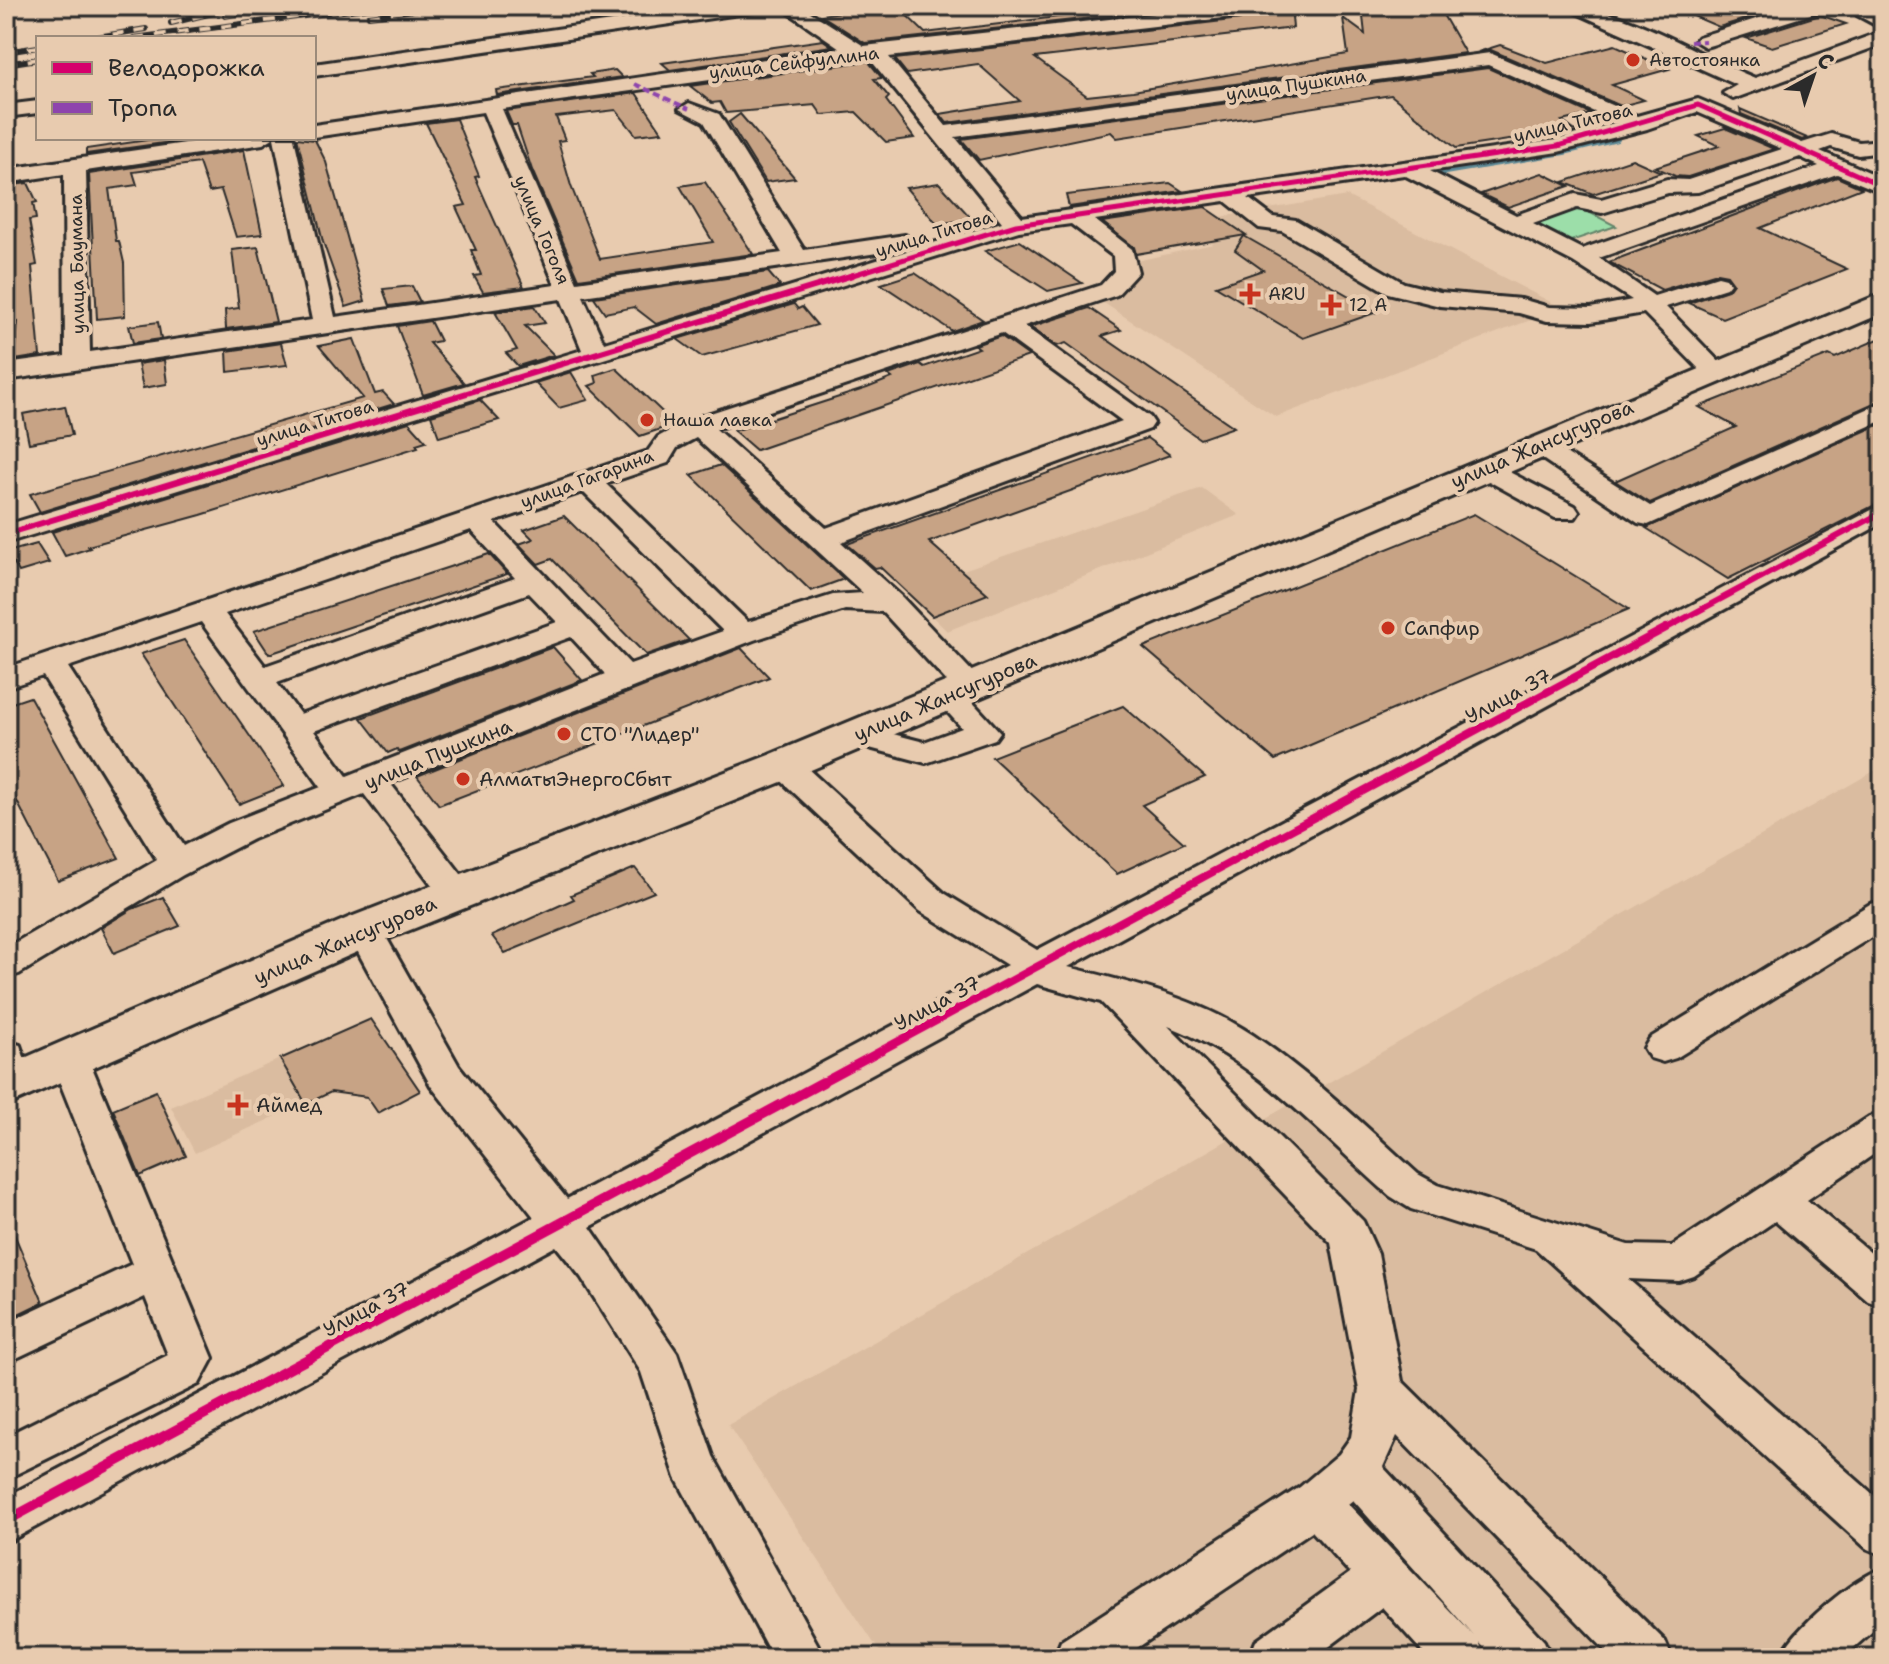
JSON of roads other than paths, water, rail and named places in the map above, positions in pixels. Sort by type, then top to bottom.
[{"type":"main road","name":"улица Жансугурова","points":[[9,1075],[70,1060],[364,930],[784,765],[1883,302]]},
{"type":"street","points":[[316,70],[753,6]]},
{"type":"street","points":[[788,6],[868,52],[1016,225]]},
{"type":"street","name":"улица Сейфуллина","points":[[316,131],[868,52],[1275,6]]},
{"type":"street","points":[[1570,6],[1690,43],[1717,70],[1755,85]]},
{"type":"street","points":[[1690,43],[1817,6]]},
{"type":"street","points":[[1827,6],[1872,8],[1883,23]]},
{"type":"street","points":[[1748,11],[1773,20]]},
{"type":"street","name":"улица Титова","points":[[6,534],[1016,225],[1411,170],[1558,146],[1640,125],[1883,37]]},
{"type":"street","name":"улица Пушкина","points":[[939,133],[1490,59],[1640,125]]},
{"type":"street","name":"улица Гоголя","points":[[490,105],[596,354]]},
{"type":"street","points":[[1698,105],[1883,186]]},
{"type":"street","points":[[6,111],[36,107]]},
{"type":"street","points":[[689,109],[712,118],[797,258]]},
{"type":"street","points":[[6,176],[250,140]]},
{"type":"street","points":[[284,140],[325,325]]},
{"type":"street","points":[[1514,223],[1575,201],[1602,206],[1667,186],[1690,187],[1831,140],[1858,149],[1883,146]]},
{"type":"street","name":"улица Баумана","points":[[75,166],[78,362]]},
{"type":"street","points":[[1581,257],[1838,166]]},
{"type":"street","points":[[1411,170],[1581,257],[1652,304],[1716,372]]},
{"type":"street","points":[[1231,195],[1267,223],[1288,225],[1396,288],[1440,299],[1521,306],[1547,314],[1591,315],[1652,304],[1718,283]]},
{"type":"street","name":"улица Гагарина","points":[[6,678],[658,457],[667,443],[698,426],[1109,290],[1126,272],[1124,254],[1075,216]]},
{"type":"street","points":[[6,372],[1016,225]]},
{"type":"street","points":[[823,539],[1141,423],[1005,324]]},
{"type":"street","points":[[1536,446],[1648,517],[1883,410]]},
{"type":"street","points":[[698,426],[891,603],[959,692]]},
{"type":"street","points":[[1486,468],[1565,512]]},
{"type":"street","points":[[588,481],[743,634]]},
{"type":"street","name":"Улица 37","points":[[6,1521],[1883,512]]},
{"type":"street","points":[[476,519],[625,677]]},
{"type":"street","points":[[259,679],[535,581]]},
{"type":"street","name":"улица Пушкина","points":[[6,965],[178,863],[241,831],[625,677],[743,634],[843,601],[891,603]]},
{"type":"street","points":[[207,610],[294,727],[357,786],[456,892]]},
{"type":"street","points":[[294,727],[577,625]]},
{"type":"street","points":[[50,663],[152,828],[178,863]]},
{"type":"street","points":[[784,765],[932,902],[1054,977],[1110,991],[1188,1019],[1237,1043],[1285,1079],[1404,1185],[1425,1197],[1628,1262],[1679,1264],[1883,1128]]},
{"type":"street","points":[[1663,1048],[1883,913]]},
{"type":"street","points":[[364,930],[445,1076],[572,1234],[661,1366],[692,1463],[800,1658]]},
{"type":"street","points":[[572,1234],[1054,977]]},
{"type":"street","points":[[1079,1658],[1316,1502],[1355,1469],[1373,1444],[1381,1390],[1357,1254],[1348,1233],[1110,991]]},
{"type":"street","points":[[6,1458],[183,1370],[191,1358],[70,1060]]},
{"type":"street","points":[[1778,1200],[1883,1288]]},
{"type":"street","points":[[1550,1236],[1883,1533]]},
{"type":"street","points":[[6,1344],[156,1272]]},
{"type":"street","points":[[1381,1390],[1647,1658]]},
{"type":"street","points":[[1355,1469],[1526,1658]]},
{"type":"street","points":[[1316,1502],[1454,1656]]},
{"type":"street","points":[[1274,1658],[1385,1576]]},
{"type":"street","points":[[1805,1658],[1883,1591]]},
{"type":"waterway","points":[[1439,173],[1564,152],[1617,139]]},
{"type":"railway","points":[[225,16],[272,6]]},
{"type":"railway","points":[[150,36],[382,6]]},
{"type":"railway","points":[[369,16],[444,6]]},
{"type":"railway","points":[[171,23],[233,8]]},
{"type":"railway","points":[[103,36],[146,29]]},
{"type":"railway","points":[[6,52],[36,47]]},
{"type":"railway","points":[[6,64],[36,59]]},
{"type":"place","name":"Автостоянка","points":[[1633,60]]},
{"type":"place","name":"ARU","points":[[1250,294]]},
{"type":"place","name":"12 А","points":[[1331,305]]},
{"type":"place","name":"Наша лавка","points":[[647,420]]},
{"type":"place","name":"Сапфир","points":[[1388,628]]},
{"type":"place","name":"СТО \"Лидер\"","points":[[564,734]]},
{"type":"place","name":"АлматыЭнергоСбыт","points":[[463,779]]},
{"type":"place","name":"Аймед","points":[[238,1105]]}]
